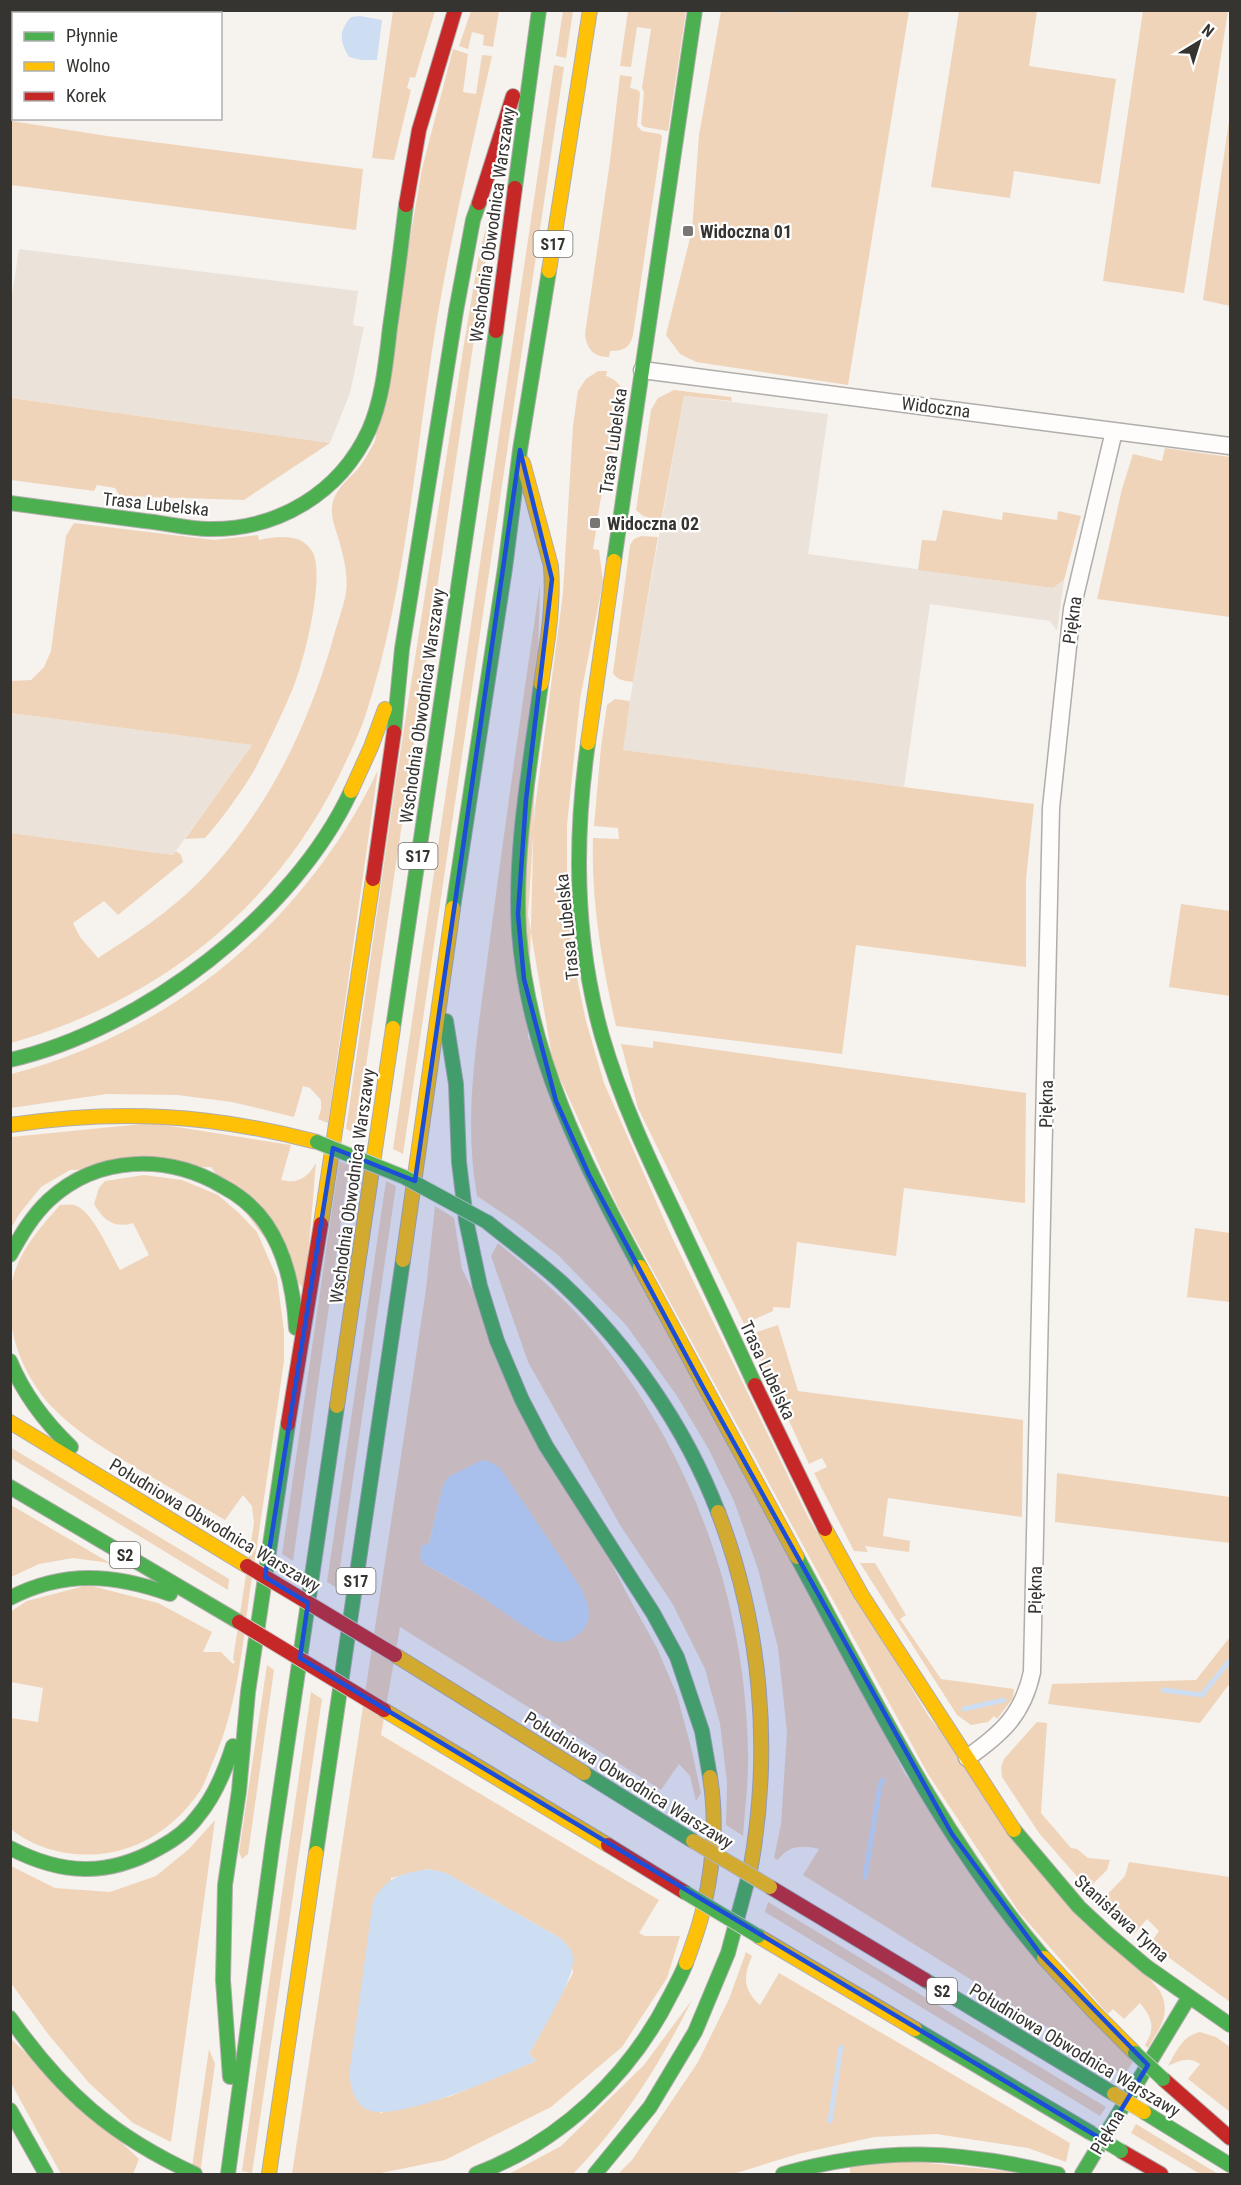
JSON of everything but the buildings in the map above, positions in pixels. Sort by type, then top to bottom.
[{"type":"main road","name":"Trasa Lubelska","points":[[10,503],[209,529],[253,524],[287,514],[308,503],[332,482],[360,447],[370,428],[379,399],[411,168],[422,119],[455,10]]},
{"type":"main road","name":"S17","points":[[269,2175],[520,450],[590,10]]},
{"type":"main road","name":"Trasa Lubelska","points":[[695,10],[581,790],[578,868],[582,925],[593,998],[615,1080],[646,1153],[817,1515],[861,1594],[967,1758]]},
{"type":"main road","points":[[235,2135],[223,1980],[225,1885],[240,1781],[248,1692],[391,758],[402,649],[456,311],[473,220],[538,15]]},
{"type":"main road","name":"Wschodnia Obwodnica Warszawy","points":[[235,2135],[295,1690],[492,359],[538,15]]},
{"type":"main road","points":[[520,450],[551,566],[552,579],[547,654],[521,844],[519,914],[526,990],[535,1032],[556,1101],[590,1175],[704,1389],[860,1675],[952,1834],[991,1892],[1041,1955],[1096,2016],[1230,2138]]},
{"type":"main road","points":[[10,1060],[76,1039],[142,1007],[194,973],[237,938],[280,895],[314,851],[343,806],[369,754],[402,649]]},
{"type":"main road","points":[[441,987],[457,1092],[458,1139],[468,1231],[490,1321],[512,1378],[537,1430],[661,1626],[684,1672],[705,1740],[714,1790],[714,1842],[707,1895],[696,1942],[663,2015],[631,2061],[597,2097],[562,2127],[527,2150],[476,2175]]},
{"type":"main road","points":[[10,1125],[79,1116],[132,1114],[180,1116],[253,1126],[317,1142],[394,1172],[442,1195],[487,1222],[561,1283],[603,1325],[643,1376],[682,1436],[712,1496],[736,1561],[752,1623],[760,1681],[763,1747],[758,1828],[745,1898],[727,1957],[707,2006],[687,2046],[653,2103],[595,2175]]},
{"type":"main road","points":[[10,1255],[17,1239],[39,1209],[61,1189],[94,1171],[126,1163],[159,1162],[194,1170],[222,1184],[242,1199],[266,1223],[281,1253],[292,1289],[296,1320],[297,1363]]},
{"type":"main road","points":[[10,1361],[29,1400],[55,1432],[105,1480]]},
{"type":"main road","name":"Południowa Obwodnica Warszawy","points":[[10,1422],[395,1655],[693,1841],[1230,2164]]},
{"type":"main road","name":"S2","points":[[10,1487],[240,1622],[686,1893],[1161,2175]]},
{"type":"main road","points":[[10,1598],[50,1581],[80,1577],[115,1579],[158,1588],[240,1622]]},
{"type":"main road","points":[[10,1848],[26,1857],[59,1869],[89,1871],[120,1867],[151,1854],[176,1838],[200,1815],[218,1785],[232,1748],[248,1692]]},
{"type":"main road","name":"Stanisława Tyma","points":[[967,1758],[1020,1840],[1079,1907],[1147,1967],[1230,2025]]},
{"type":"main road","name":"Piękna","points":[[1082,2175],[1189,1997]]},
{"type":"main road","points":[[10,2018],[32,2050],[75,2099],[109,2127],[169,2163],[195,2175]]},
{"type":"main road","points":[[10,2110],[46,2175]]},
{"type":"main road","name":"S17","points":[[228,2175],[235,2135]]},
{"type":"main road","points":[[783,2175],[805,2167],[861,2156],[911,2152],[968,2156],[1015,2164],[1058,2175]]},
{"type":"street","name":"Widoczna","points":[[642,370],[1230,446]]},
{"type":"street","name":"Piękna","points":[[967,1758],[999,1735],[1007,1726],[1024,1699],[1032,1672],[1051,808],[1072,609],[1114,431]]},
{"type":"highlighted area","points":[[520,450],[552,579],[526,800],[518,914],[524,979],[556,1101],[589,1175],[704,1389],[952,1834],[1041,1955],[1148,2065],[1103,2140],[300,1658],[308,1603],[265,1577],[333,1148],[415,1181]]},
{"type":"shaded area","points":[[393,11],[435,11],[415,78],[410,77],[407,88],[411,90],[394,160],[372,158]]},
{"type":"shaded area","points":[[471,11],[499,11],[493,47],[483,45],[484,35],[472,32],[468,49],[459,46]]},
{"type":"shaded area","points":[[563,11],[573,11],[566,58],[556,56]]},
{"type":"shaded area","points":[[628,11],[686,11],[668,131],[644,127],[641,124],[644,93],[642,88],[651,29],[637,27],[631,67],[620,66]]},
{"type":"shaded area","points":[[721,11],[909,11],[848,385],[696,362],[680,354],[666,335],[692,230],[699,135]]},
{"type":"shaded area","points":[[959,11],[1037,11],[1029,66],[1116,79],[1100,184],[1014,171],[1010,198],[931,187]]},
{"type":"shaded area","points":[[1143,11],[1228,11],[1184,293],[1103,281]]},
{"type":"shaded area","points":[[453,49],[468,54],[463,92],[476,94],[482,55],[492,56],[459,203],[438,314],[406,536],[389,628],[365,717],[356,739],[312,825],[280,869],[244,909],[204,945],[160,976],[114,1003],[64,1025],[11,1043],[11,833],[173,855],[176,851],[181,855],[183,862],[118,915],[104,901],[73,923],[80,937],[98,958],[138,932],[176,903],[222,857],[243,830],[280,772],[309,711],[331,646],[347,584],[342,551],[333,520],[333,502],[344,484],[361,465],[375,441],[422,169]]},
{"type":"shaded area","points":[[554,65],[564,67],[403,1154],[393,1149]]},
{"type":"shaded area","points":[[620,75],[632,77],[630,88],[640,93],[637,126],[642,131],[660,134],[662,137],[633,335],[628,346],[610,351],[609,357],[599,356],[592,352],[585,334]]},
{"type":"shaded area","points":[[1230,114],[1230,306],[1203,300]]},
{"type":"shaded area","points":[[11,121],[107,136],[363,169],[356,230],[11,185]]},
{"type":"shaded area","points":[[493,202],[356,1133],[346,1129],[396,780],[479,254]]},
{"type":"shaded area","points":[[19,249],[358,291],[353,325],[364,327],[350,393],[330,443],[11,398],[11,301]]},
{"type":"shaded area","points":[[598,371],[607,371],[606,376],[620,386],[624,396],[624,405],[597,520],[592,520],[591,530],[596,531],[593,549],[599,550],[603,582],[580,699],[567,825],[567,904],[573,959],[586,1021],[604,1083],[670,1233],[808,1517],[929,1717],[1160,1991],[1165,2007],[1163,2021],[1148,2048],[1145,2045],[1151,2033],[1151,2023],[1140,2003],[1124,2019],[1113,2009],[1108,2014],[1019,1912],[928,1774],[618,1207],[553,1063],[528,915],[535,808],[563,593],[573,426],[578,391],[586,379]]},
{"type":"shaded area","points":[[674,390],[731,397],[732,401],[684,396],[661,521],[643,516],[636,510],[651,410],[658,398]]},
{"type":"shaded area","points":[[684,396],[828,414],[808,554],[1053,588],[1064,580],[1057,631],[1050,621],[930,604],[904,787],[622,750]]},
{"type":"shaded area","points":[[11,398],[330,443],[244,500],[120,496],[115,488],[97,485],[94,491],[11,480]]},
{"type":"shaded area","points":[[1165,448],[1230,457],[1230,617],[1097,599],[1122,489],[1133,454],[1162,461]]},
{"type":"shaded area","points":[[943,510],[1002,520],[1003,512],[1057,520],[1058,511],[1081,516],[1064,580],[1053,588],[918,570],[922,540],[936,541]]},
{"type":"shaded area","points":[[74,523],[214,540],[258,535],[259,540],[297,539],[309,547],[313,553],[316,565],[315,600],[307,640],[293,688],[256,767],[232,804],[205,838],[185,839],[252,745],[11,713],[11,681],[31,680],[44,667],[51,651],[66,536]]},
{"type":"shaded area","points":[[641,536],[658,537],[633,682],[621,680],[613,673],[630,545],[634,539]]},
{"type":"shaded area","points":[[540,584],[528,1037],[905,1774],[1133,2062],[1124,2075],[803,1875],[819,1849],[796,1847],[786,1851],[778,1860],[774,1858],[781,1824],[787,1732],[778,1648],[758,1569],[734,1501],[708,1448],[677,1396],[626,1325],[558,1255],[477,1196],[471,1133],[477,1039]]},
{"type":"shaded area","points":[[615,699],[630,701],[623,750],[1034,804],[1026,879],[1026,967],[856,945],[842,1054],[616,1026],[599,933],[593,862],[593,838],[619,839],[618,828],[594,826],[607,705]]},
{"type":"shaded area","points":[[11,713],[252,745],[173,855],[11,833]]},
{"type":"shaded area","points":[[378,770],[328,1123],[318,1119],[321,1100],[310,1088],[303,1086],[294,1117],[232,1102],[177,1095],[107,1094],[11,1108],[11,1074],[70,1055],[126,1030],[179,1000],[228,963],[273,922],[313,875],[348,825]]},
{"type":"shaded area","points":[[1181,904],[1230,911],[1230,996],[1169,987]]},
{"type":"shaded area","points":[[653,1041],[1026,1093],[1025,1203],[904,1188],[896,1256],[797,1242],[790,1308],[773,1307],[773,1311],[744,1324],[638,1108],[621,1044],[653,1048]]},
{"type":"shaded area","points":[[152,1123],[291,1145],[281,1180],[302,1179],[316,1163],[305,1291],[211,1167],[70,1170],[41,1187],[11,1228],[11,1137]]},
{"type":"shaded area","points":[[339,1161],[349,1165],[293,1561],[282,1554]]},
{"type":"shaded area","points":[[144,1175],[182,1180],[218,1195],[257,1232],[277,1278],[284,1331],[284,1361],[233,1702],[220,1745],[206,1778],[200,1791],[181,1815],[144,1841],[115,1852],[88,1855],[65,1853],[31,1842],[11,1829],[11,1718],[38,1722],[43,1688],[11,1682],[10,1612],[27,1601],[88,1585],[158,1603],[212,1632],[203,1652],[221,1652],[233,1664],[254,1523],[252,1506],[243,1495],[225,1520],[83,1434],[62,1417],[43,1396],[25,1368],[18,1352],[11,1319],[11,1287],[23,1253],[44,1223],[60,1205],[81,1208],[94,1223],[120,1270],[149,1255],[133,1223],[121,1225],[110,1222],[101,1215],[94,1204],[99,1188],[105,1181]]},
{"type":"shaded area","points":[[386,1181],[396,1186],[337,1588],[327,1582]]},
{"type":"shaded area","points":[[435,1206],[454,1218],[462,1269],[627,1594],[657,1648],[677,1695],[701,1793],[696,1801],[690,1776],[679,1764],[661,1790],[400,1627],[381,1735],[659,1900],[639,1933],[645,1936],[680,1936],[667,1978],[622,2047],[551,2107],[445,2160],[376,2174],[292,2174],[403,1443],[426,1289]],"holes":[[[443,1486],[541,1637],[476,1593],[424,1564]],[[428,1869],[446,1873],[560,1938],[568,1947],[573,1973],[529,2054],[536,2061],[451,2096],[380,2113],[391,1878]]]},
{"type":"shaded area","points":[[1195,1228],[1230,1233],[1230,1302],[1187,1297]]},
{"type":"shaded area","points":[[498,1243],[538,1277],[589,1326],[633,1385],[662,1432],[687,1482],[708,1533],[737,1639],[745,1694],[748,1750],[743,1836],[726,1825],[727,1782],[720,1724],[705,1669],[672,1603],[620,1525],[528,1362],[491,1256]]},
{"type":"shaded area","points":[[778,1325],[798,1391],[1023,1420],[1022,1517],[888,1498],[883,1536],[910,1541],[909,1552],[865,1546],[868,1552],[854,1551],[814,1473],[827,1467],[822,1458],[809,1464],[752,1341],[757,1332]]},
{"type":"shaded area","points":[[10,1447],[229,1579],[228,1590],[11,1458]]},
{"type":"shaded area","points":[[1057,1473],[1230,1497],[1230,1543],[1055,1522]]},
{"type":"shaded area","points":[[11,1505],[110,1563],[73,1558],[39,1564],[11,1577]]},
{"type":"shaded area","points":[[860,1563],[875,1563],[906,1615],[900,1619],[941,1679],[1014,1689],[1013,1698],[997,1719],[994,1716],[988,1722],[971,1725],[957,1715]]},
{"type":"shaded area","points":[[1230,1637],[1230,1683],[1200,1723],[1048,1704],[1052,1684],[1196,1680]]},
{"type":"shaded area","points":[[267,1665],[274,1670],[248,1854],[242,1859],[239,1852]]},
{"type":"shaded area","points":[[311,1692],[322,1699],[252,2173],[242,2171]]},
{"type":"shaded area","points":[[1037,1722],[1047,1723],[1041,1813],[1071,1848],[1077,1849],[1088,1858],[1110,1860],[1107,1870],[1088,1889],[1039,1833],[1002,1777],[1001,1767],[1004,1759]]},
{"type":"shaded area","points":[[215,1820],[171,2142],[133,2123],[89,2083],[48,2034],[11,1983],[11,1866],[55,1888],[110,1892],[156,1876],[189,1849]]},
{"type":"shaded area","points":[[1129,1862],[1230,1877],[1230,2002],[1150,1944],[1159,1931],[1147,1919],[1134,1934],[1100,1902],[1125,1876]]},
{"type":"shaded area","points":[[768,1902],[1106,2107],[1100,2116],[765,1912]]},
{"type":"shaded area","points":[[746,1952],[752,1956],[746,1982],[750,1994],[760,2005],[779,1973],[1070,2143],[1066,2162],[1028,2148],[936,2134],[874,2137],[798,2154],[733,2174],[618,2174],[632,2160],[698,2062],[729,1999]]},
{"type":"shaded area","points":[[692,2000],[639,2092],[608,2134],[573,2174],[509,2174],[561,2146],[644,2065]]},
{"type":"shaded area","points":[[1200,2032],[1216,2037],[1230,2047],[1230,2112],[1188,2079],[1200,2064],[1188,2060],[1168,2066],[1184,2041]]},
{"type":"shaded area","points":[[10,2038],[139,2159],[133,2174],[61,2174],[11,2083]]},
{"type":"shaded area","points":[[209,2049],[215,2064],[200,2174],[191,2174]]},
{"type":"shaded area","points":[[1136,2124],[1218,2174],[1200,2174],[1131,2133]]},
{"type":"shaded area","points":[[900,2160],[1031,2174],[850,2174],[850,2166]]},
{"type":"water","points":[[360,16],[382,20],[377,60],[349,57],[344,46],[342,32],[344,27],[351,17]]},
{"type":"water","points":[[482,1460],[500,1468],[581,1588],[588,1605],[588,1621],[582,1631],[570,1640],[557,1642],[540,1636],[471,1590],[424,1564],[420,1558],[422,1545],[429,1544],[443,1486],[448,1477]]},
{"type":"water","points":[[428,1869],[446,1873],[560,1938],[571,1951],[572,1966],[569,1978],[549,2020],[529,2054],[536,2061],[422,2105],[377,2112],[364,2108],[358,2102],[349,2075],[373,1901],[384,1886],[396,1877]]},
{"type":"waterway","points":[[778,10],[787,10]]},
{"type":"waterway","points":[[1163,1690],[1202,1695],[1230,1660]]},
{"type":"waterway","points":[[964,1709],[1004,1700]]},
{"type":"waterway","points":[[865,1877],[880,1785],[883,1780]]},
{"type":"waterway","points":[[830,2121],[841,2047]]},
{"type":"traffic: fast","points":[[515,188],[539,10]]},
{"type":"traffic: fast","points":[[614,561],[695,10]]},
{"type":"traffic: fast","points":[[394,732],[402,649],[456,311],[473,220],[479,203]]},
{"type":"traffic: fast","points":[[10,503],[185,527],[234,528],[282,515],[304,504],[324,489],[357,452],[369,430],[378,405],[406,205]]},
{"type":"traffic: fast","points":[[453,908],[505,568],[520,450],[549,271]]},
{"type":"traffic: fast","points":[[393,1028],[496,331]]},
{"type":"traffic: fast","points":[[541,684],[524,808],[519,870],[519,932],[524,977],[546,1064],[562,1106],[598,1188],[640,1267]]},
{"type":"traffic: fast","points":[[588,743],[580,816],[580,890],[586,964],[602,1036],[617,1082],[645,1150],[755,1385]]},
{"type":"traffic: fast","points":[[10,1060],[60,1045],[111,1023],[161,994],[209,960],[253,922],[292,881],[325,837],[351,791]]},
{"type":"traffic: fast","points":[[446,1021],[456,1084],[459,1162],[466,1220],[480,1286],[497,1341],[522,1400],[546,1446],[653,1613],[677,1657],[702,1731],[710,1777]]},
{"type":"traffic: fast","points":[[317,1142],[404,1177],[487,1222]]},
{"type":"traffic: fast","points":[[10,1255],[27,1226],[43,1206],[68,1185],[89,1174],[111,1167],[133,1164],[179,1168],[201,1176],[234,1193],[262,1218],[284,1261],[293,1301],[296,1328]]},
{"type":"traffic: fast","points":[[487,1222],[562,1283],[587,1307],[632,1360],[672,1418],[705,1480],[718,1512]]},
{"type":"traffic: fast","points":[[316,1853],[403,1260]]},
{"type":"traffic: fast","points":[[10,1361],[36,1407],[71,1447]]},
{"type":"traffic: fast","points":[[228,2174],[273,1841],[337,1406]]},
{"type":"traffic: fast","points":[[230,2077],[223,1980],[225,1885],[239,1791],[248,1692],[288,1424]]},
{"type":"traffic: fast","points":[[10,1487],[239,1622]]},
{"type":"traffic: fast","points":[[797,1557],[910,1765],[973,1865],[1044,1958]]},
{"type":"traffic: fast","points":[[10,1598],[50,1583],[89,1578],[129,1582],[170,1594]]},
{"type":"traffic: fast","points":[[10,1848],[29,1857],[67,1868],[103,1868],[140,1857],[175,1838],[194,1821],[214,1792],[233,1746]]},
{"type":"traffic: fast","points":[[584,1773],[693,1841]]},
{"type":"traffic: fast","points":[[1014,1830],[1079,1907],[1108,1934],[1147,1967],[1230,2025]]},
{"type":"traffic: fast","points":[[595,2174],[650,2107],[695,2032],[728,1953],[750,1871]]},
{"type":"traffic: fast","points":[[686,1893],[758,1936]]},
{"type":"traffic: fast","points":[[476,2174],[536,2144],[564,2125],[613,2079],[654,2025],[686,1963]]},
{"type":"traffic: fast","points":[[925,1980],[1114,2094]]},
{"type":"traffic: fast","points":[[1082,2174],[1189,1997]]},
{"type":"traffic: fast","points":[[10,2018],[49,2068],[91,2110],[138,2144],[195,2174]]},
{"type":"traffic: fast","points":[[915,2029],[1091,2133]]},
{"type":"traffic: fast","points":[[1135,2053],[1163,2079]]},
{"type":"traffic: fast","points":[[10,2110],[46,2174]]},
{"type":"traffic: fast","points":[[1144,2112],[1230,2165]]},
{"type":"traffic: fast","points":[[1091,2133],[1121,2151]]},
{"type":"traffic: fast","points":[[783,2174],[854,2159],[920,2154],[987,2160],[1058,2174]]},
{"type":"traffic: slow","points":[[549,271],[590,10]]},
{"type":"traffic: slow","points":[[523,463],[551,566],[551,610],[541,684]]},
{"type":"traffic: slow","points":[[588,743],[614,561]]},
{"type":"traffic: slow","points":[[351,791],[385,709]]},
{"type":"traffic: slow","points":[[321,1224],[373,879]]},
{"type":"traffic: slow","points":[[403,1260],[453,908]]},
{"type":"traffic: slow","points":[[337,1406],[393,1028]]},
{"type":"traffic: slow","points":[[10,1125],[89,1117],[164,1117],[239,1125],[317,1142]]},
{"type":"traffic: slow","points":[[640,1267],[797,1557]]},
{"type":"traffic: slow","points":[[10,1422],[247,1566]]},
{"type":"traffic: slow","points":[[718,1512],[745,1599],[759,1690],[760,1781],[757,1826],[750,1871]]},
{"type":"traffic: slow","points":[[825,1529],[861,1594],[1014,1830]]},
{"type":"traffic: slow","points":[[395,1655],[584,1773]]},
{"type":"traffic: slow","points":[[384,1710],[608,1845]]},
{"type":"traffic: slow","points":[[686,1963],[701,1917],[709,1878],[713,1844],[710,1777]]},
{"type":"traffic: slow","points":[[693,1841],[770,1887]]},
{"type":"traffic: slow","points":[[269,2174],[316,1853]]},
{"type":"traffic: slow","points":[[758,1936],[915,2029]]},
{"type":"traffic: slow","points":[[1044,1958],[1135,2053]]},
{"type":"traffic: slow","points":[[1114,2094],[1144,2112]]},
{"type":"traffic: jam","points":[[406,205],[419,130],[455,10]]},
{"type":"traffic: jam","points":[[479,203],[513,96]]},
{"type":"traffic: jam","points":[[496,331],[515,188]]},
{"type":"traffic: jam","points":[[373,879],[394,732]]},
{"type":"traffic: jam","points":[[288,1424],[321,1224]]},
{"type":"traffic: jam","points":[[755,1385],[825,1529]]},
{"type":"traffic: jam","points":[[247,1566],[395,1655]]},
{"type":"traffic: jam","points":[[239,1622],[384,1710]]},
{"type":"traffic: jam","points":[[608,1845],[686,1893]]},
{"type":"traffic: jam","points":[[770,1887],[925,1980]]},
{"type":"traffic: jam","points":[[1163,2079],[1230,2138]]},
{"type":"traffic: jam","points":[[1121,2151],[1161,2174]]},
{"type":"place","name":"Widoczna 01","points":[[688,231]]},
{"type":"place","name":"Widoczna 02","points":[[595,523]]}]
